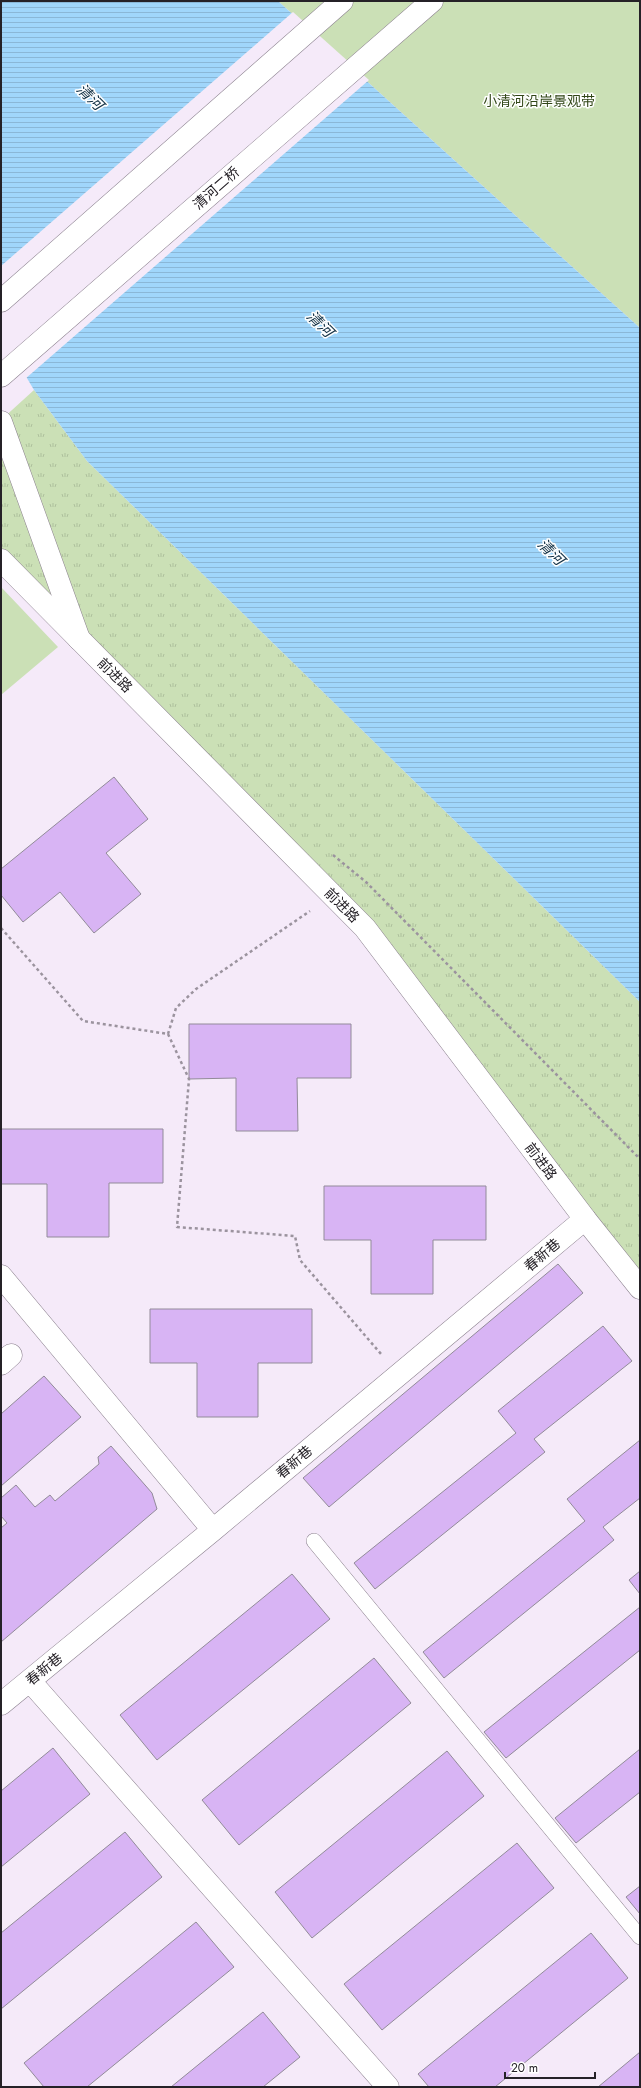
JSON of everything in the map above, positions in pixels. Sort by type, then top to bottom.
[{"type":"street","points":[[1,300],[342,1]]},
{"type":"street","name":"清河二桥","points":[[1,376],[432,1]]},
{"type":"street","points":[[1,422],[79,639]]},
{"type":"street","name":"前进路","points":[[1,560],[365,928],[585,1219],[640,1288]]},
{"type":"street","name":"春新巷","points":[[1,1704],[213,1530],[585,1219]]},
{"type":"street","points":[[1,1276],[213,1530]]},
{"type":"street","points":[[30,1681],[388,2087]]},
{"type":"lane","points":[[314,1541],[640,1937]]},
{"type":"path","points":[[333,896],[196,989],[176,1008],[168,1034],[189,1079],[177,1227],[295,1236],[300,1260],[398,1375]]},
{"type":"path","points":[[1,928],[83,1021],[168,1034]]},
{"type":"green space","name":"小清河沿岸景观带","points":[[278,1],[640,1],[640,328]]},
{"type":"green space","points":[[34,390],[87,461],[640,1002],[640,1288],[365,928],[1,560],[1,420]]},
{"type":"green space","points":[[1,587],[58,647],[1,695]]},
{"type":"water","name":"清河","points":[[1,1],[278,1],[640,328],[640,1002],[87,461],[34,390],[1,334]]},
{"type":"pier","points":[[293,12],[369,80],[25,379],[1,338],[1,266]]},
{"type":"building","points":[[114,777],[148,819],[106,853],[141,894],[94,933],[60,892],[23,922],[1,895],[1,869]]},
{"type":"building","points":[[189,1024],[351,1024],[351,1078],[297,1078],[298,1131],[236,1131],[236,1078],[189,1079]]},
{"type":"building","points":[[1,1129],[163,1129],[163,1183],[109,1183],[109,1237],[47,1237],[47,1184],[1,1184]]},
{"type":"building","points":[[324,1186],[486,1186],[486,1240],[433,1240],[433,1294],[371,1294],[371,1240],[324,1240]]},
{"type":"building","points":[[558,1264],[583,1293],[329,1507],[303,1478]]},
{"type":"building","points":[[150,1309],[312,1309],[312,1363],[258,1363],[258,1417],[197,1417],[197,1363],[150,1363]]},
{"type":"building","points":[[603,1326],[632,1361],[534,1439],[545,1452],[375,1589],[354,1563],[516,1433],[498,1411]]},
{"type":"building","points":[[44,1376],[81,1417],[1,1486],[1,1414]]},
{"type":"building","points":[[640,1440],[640,1498],[603,1527],[614,1540],[444,1678],[423,1652],[585,1521],[567,1499]]},
{"type":"building","points":[[111,1446],[152,1493],[157,1509],[1,1642],[1,1528],[7,1523],[1,1516],[1,1498],[16,1485],[35,1507],[50,1495],[55,1501],[99,1464],[98,1457]]},
{"type":"building","points":[[640,1571],[640,1594],[629,1580]]},
{"type":"building","points":[[292,1574],[330,1619],[157,1760],[120,1715]]},
{"type":"building","points":[[640,1607],[640,1650],[506,1758],[484,1732]]},
{"type":"building","points":[[374,1658],[411,1703],[239,1845],[202,1800]]},
{"type":"building","points":[[53,1748],[90,1794],[1,1867],[1,1791]]},
{"type":"building","points":[[640,1749],[640,1792],[576,1843],[555,1818]]},
{"type":"building","points":[[447,1751],[484,1796],[312,1938],[275,1892]]},
{"type":"building","points":[[125,1832],[162,1877],[1,2009],[1,1933]]},
{"type":"building","points":[[517,1843],[554,1888],[382,2030],[344,1984]]},
{"type":"building","points":[[640,1886],[640,1914],[626,1897]]},
{"type":"building","points":[[196,1922],[234,1967],[87,2087],[44,2087],[24,2063]]},
{"type":"building","points":[[591,1933],[628,1978],[495,2087],[429,2087],[418,2074]]},
{"type":"building","points":[[263,2012],[300,2057],[263,2087],[171,2087]]},
{"type":"building","points":[[640,2052],[640,2087],[598,2087]]}]
